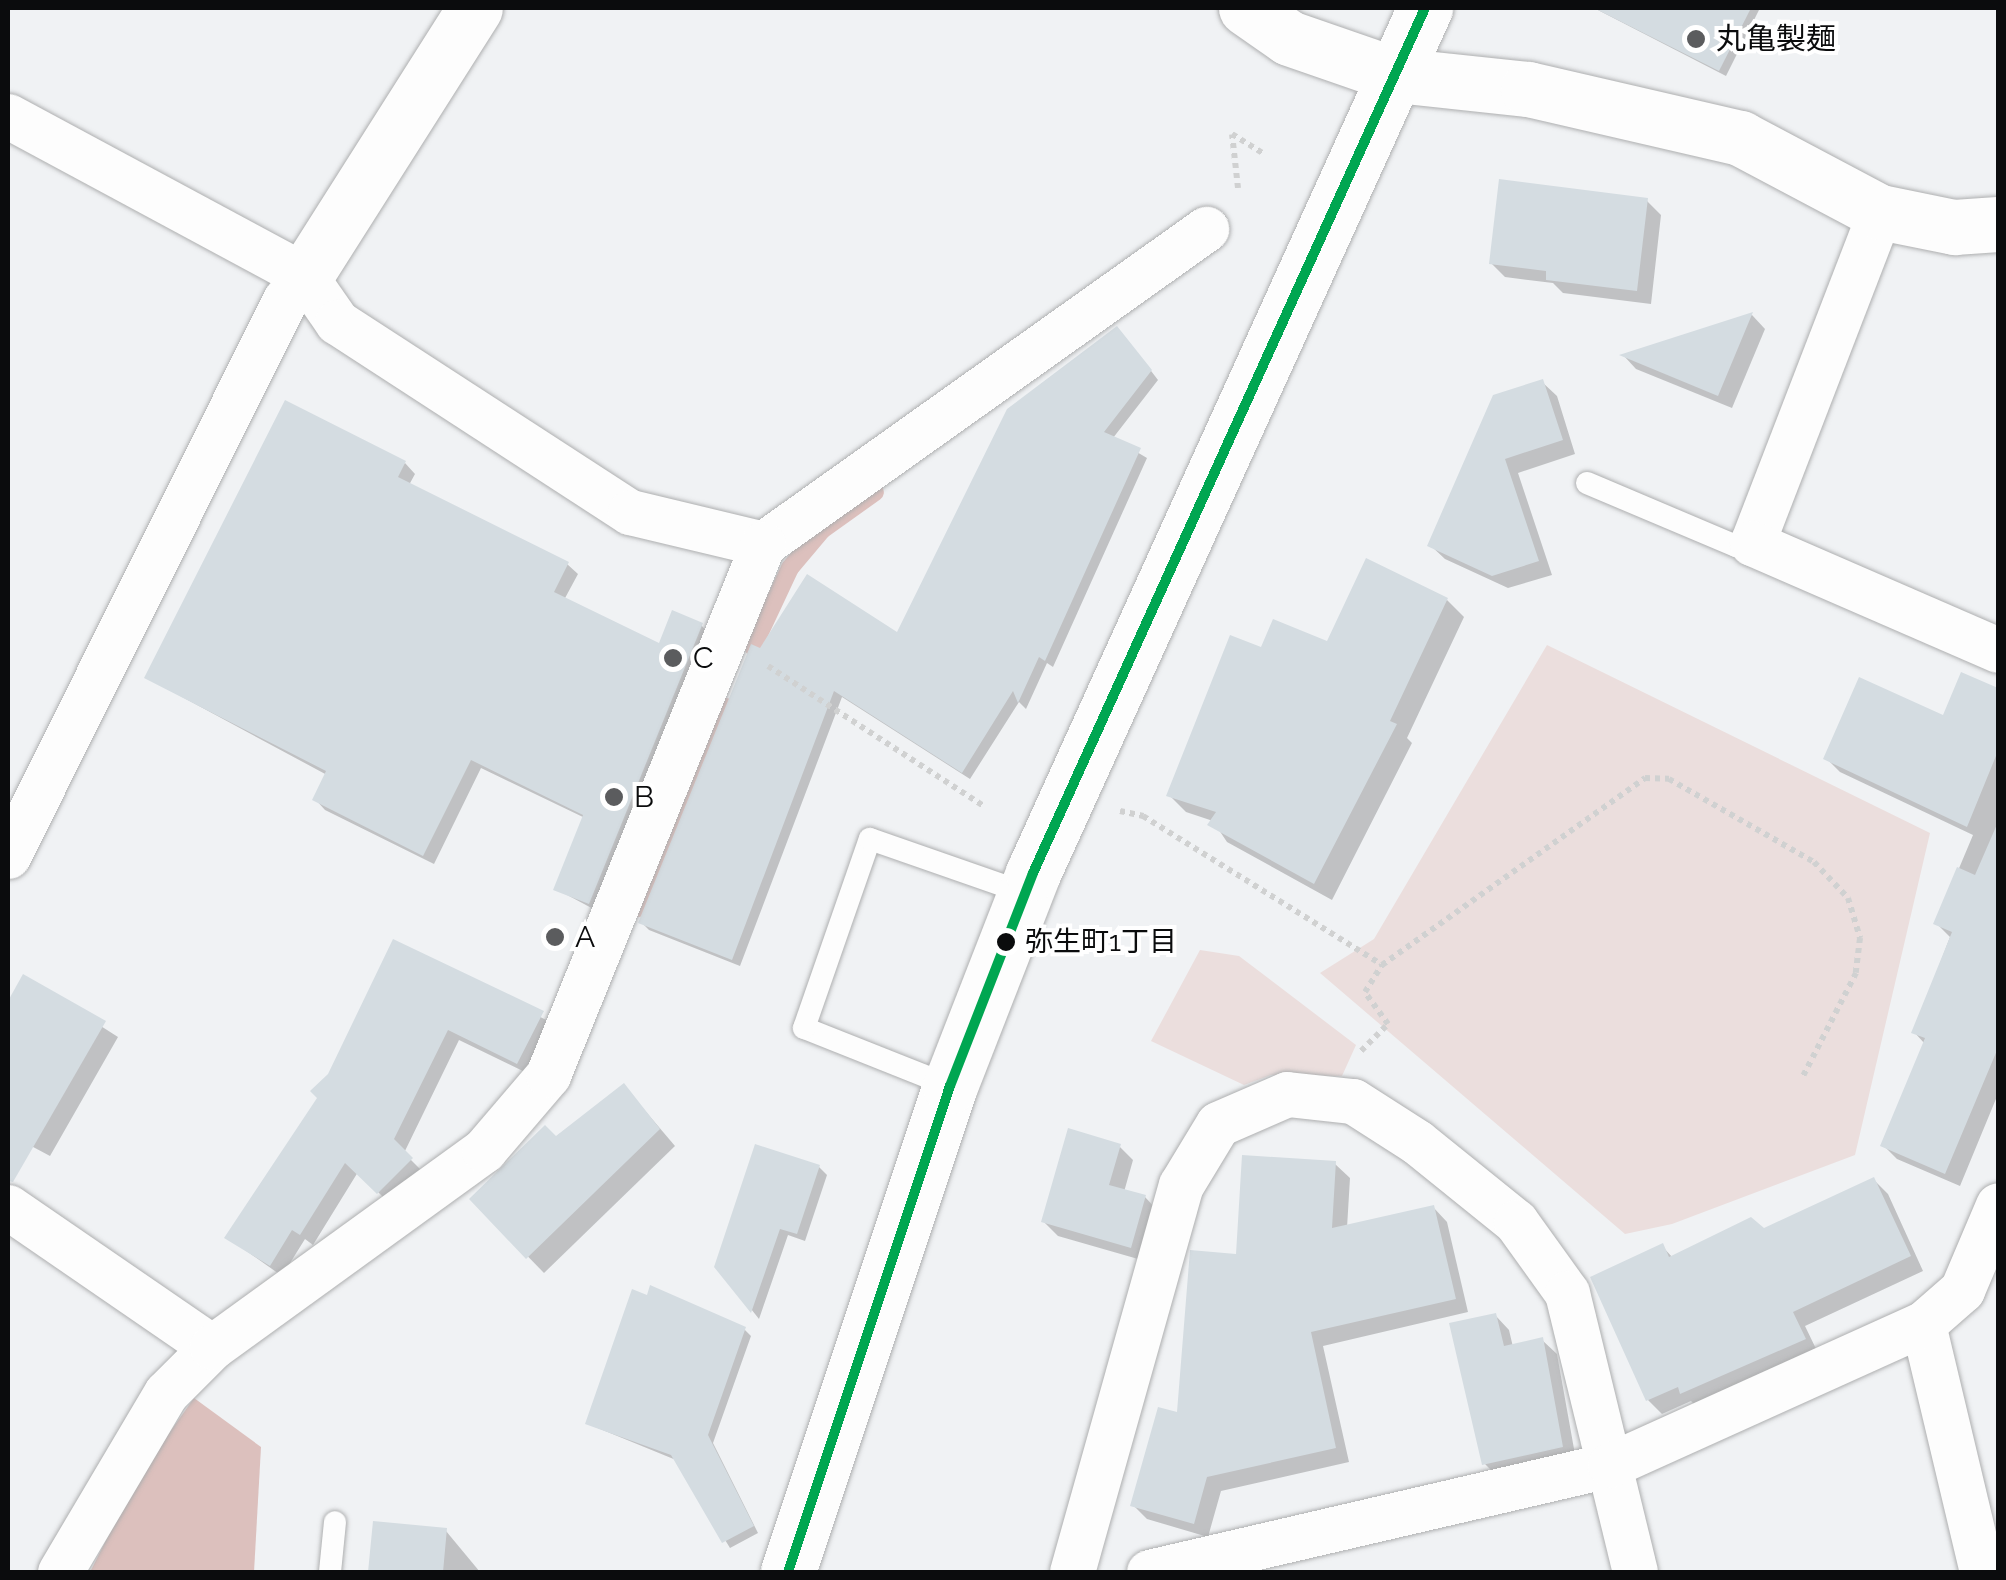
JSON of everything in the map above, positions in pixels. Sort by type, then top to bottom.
[{"type":"street","points":[[8,856],[285,300],[305,276],[475,8]]},
{"type":"street","points":[[1246,8],[1290,38],[1396,74],[1528,89],[1740,138],[1880,212],[1954,227],[1998,224]]},
{"type":"street","points":[[788,1572],[950,1086],[1026,893],[1065,799],[1425,8]]},
{"type":"street","points":[[8,116],[305,276],[337,322],[630,512],[763,544]]},
{"type":"street","points":[[1880,212],[1752,542],[1998,650]]},
{"type":"street","points":[[60,1572],[123,1457],[166,1393],[212,1347],[484,1150],[548,1075],[763,544],[1206,229]]},
{"type":"street","points":[[1072,1572],[1181,1186],[1218,1124],[1287,1094],[1353,1101],[1416,1142],[1516,1222],[1567,1293],[1635,1572]]},
{"type":"street","points":[[1149,1572],[1288,1557],[1610,1465],[1923,1324],[1962,1290],[1998,1204]]},
{"type":"street","points":[[8,1207],[212,1347]]},
{"type":"street","points":[[1923,1324],[1982,1572]]},
{"type":"lane","points":[[1586,483],[1736,546],[1752,542]]},
{"type":"lane","points":[[950,1086],[804,1028],[870,839],[1026,893]]},
{"type":"lane","points":[[330,1572],[335,1522]]},
{"type":"path","points":[[1206,229],[1224,222],[1241,182],[1232,134],[1262,153]]},
{"type":"path","points":[[727,640],[985,807]]},
{"type":"path","points":[[1338,1099],[1359,1053],[1388,1024],[1366,992],[1382,966],[1645,778],[1669,778],[1814,862],[1848,898],[1860,938],[1856,973],[1802,1076]]},
{"type":"path","points":[[1065,799],[1143,816],[1382,966]]},
{"type":"shaded area","points":[[1547,645],[1930,833],[1855,1155],[1672,1224],[1625,1234],[1320,973],[1374,939]]},
{"type":"shaded area","points":[[1200,950],[1239,956],[1356,1045],[1342,1076],[1271,1075],[1244,1085],[1151,1041]]},
{"type":"shaded area","points":[[194,1398],[261,1447],[254,1572],[90,1572],[138,1477]]},
{"type":"building","name":"丸亀製麺","points":[[1594,8],[1751,8],[1719,71]]},
{"type":"building","points":[[1499,179],[1648,198],[1637,291],[1546,280],[1546,271],[1489,264]]},
{"type":"building","points":[[1753,312],[1718,396],[1619,355]]},
{"type":"building","points":[[1117,326],[1152,370],[1104,432],[1141,448],[1045,661],[1039,657],[1018,703],[1013,691],[962,773],[834,691],[732,960],[638,923],[751,644],[760,648],[807,574],[897,632],[1007,409]]},
{"type":"building","points":[[1543,379],[1563,440],[1505,459],[1539,561],[1492,576],[1427,546],[1493,395]]},
{"type":"building","points":[[285,400],[406,461],[398,477],[569,562],[554,592],[659,643],[672,610],[703,623],[589,904],[553,890],[583,815],[471,760],[423,856],[312,800],[326,771],[144,678]]},
{"type":"building","points":[[1366,558],[1448,598],[1390,721],[1397,724],[1314,884],[1207,825],[1216,812],[1166,796],[1230,635],[1261,647],[1273,619],[1327,641]]},
{"type":"building","points":[[1961,672],[1998,688],[1998,751],[1967,827],[1823,759],[1859,677],[1943,715]]},
{"type":"building","points":[[1998,822],[1998,1048],[1945,1174],[1880,1146],[1925,1038],[1911,1033],[1952,932],[1933,924],[1957,867],[1975,875]]},
{"type":"building","points":[[393,939],[544,1011],[517,1064],[448,1030],[394,1139],[413,1158],[377,1194],[345,1163],[300,1235],[292,1230],[270,1266],[224,1238],[317,1098],[310,1091],[328,1074]]},
{"type":"building","points":[[23,974],[106,1021],[13,1182],[8,1181],[8,1001]]},
{"type":"building","points":[[624,1083],[660,1129],[526,1259],[469,1199],[545,1125],[556,1136]]},
{"type":"building","points":[[1068,1128],[1121,1144],[1109,1185],[1146,1195],[1131,1248],[1041,1222]]},
{"type":"building","points":[[755,1144],[820,1165],[797,1234],[780,1229],[751,1313],[714,1267]]},
{"type":"building","points":[[1242,1155],[1336,1161],[1332,1228],[1434,1205],[1456,1299],[1311,1332],[1336,1448],[1207,1477],[1194,1524],[1130,1506],[1158,1407],[1177,1412],[1190,1250],[1236,1254]]},
{"type":"building","points":[[1874,1177],[1911,1256],[1793,1312],[1806,1339],[1680,1394],[1678,1387],[1646,1401],[1590,1277],[1663,1243],[1669,1257],[1751,1217],[1764,1228]]},
{"type":"building","points":[[650,1285],[746,1327],[708,1435],[754,1526],[722,1543],[671,1455],[585,1424],[632,1289],[647,1295]]},
{"type":"building","points":[[1496,1313],[1504,1346],[1543,1337],[1563,1447],[1482,1465],[1449,1323]]},
{"type":"building","points":[[373,1521],[447,1528],[443,1572],[368,1572]]},
{"type":"waterway","points":[[753,647],[790,568],[822,530],[875,492]]},
{"type":"waterway","points":[[639,908],[726,707]]},
{"type":"transit line","points":[[788,1572],[950,1086],[1033,873],[1425,8]]},
{"type":"place","name":"丸亀製麺","points":[[1696,39]]},
{"type":"place","name":"C","points":[[673,658]]},
{"type":"place","name":"B","points":[[614,797]]},
{"type":"place","name":"A","points":[[555,937]]},
{"type":"place","name":"弥生町1丁目","points":[[1006,942]]}]
